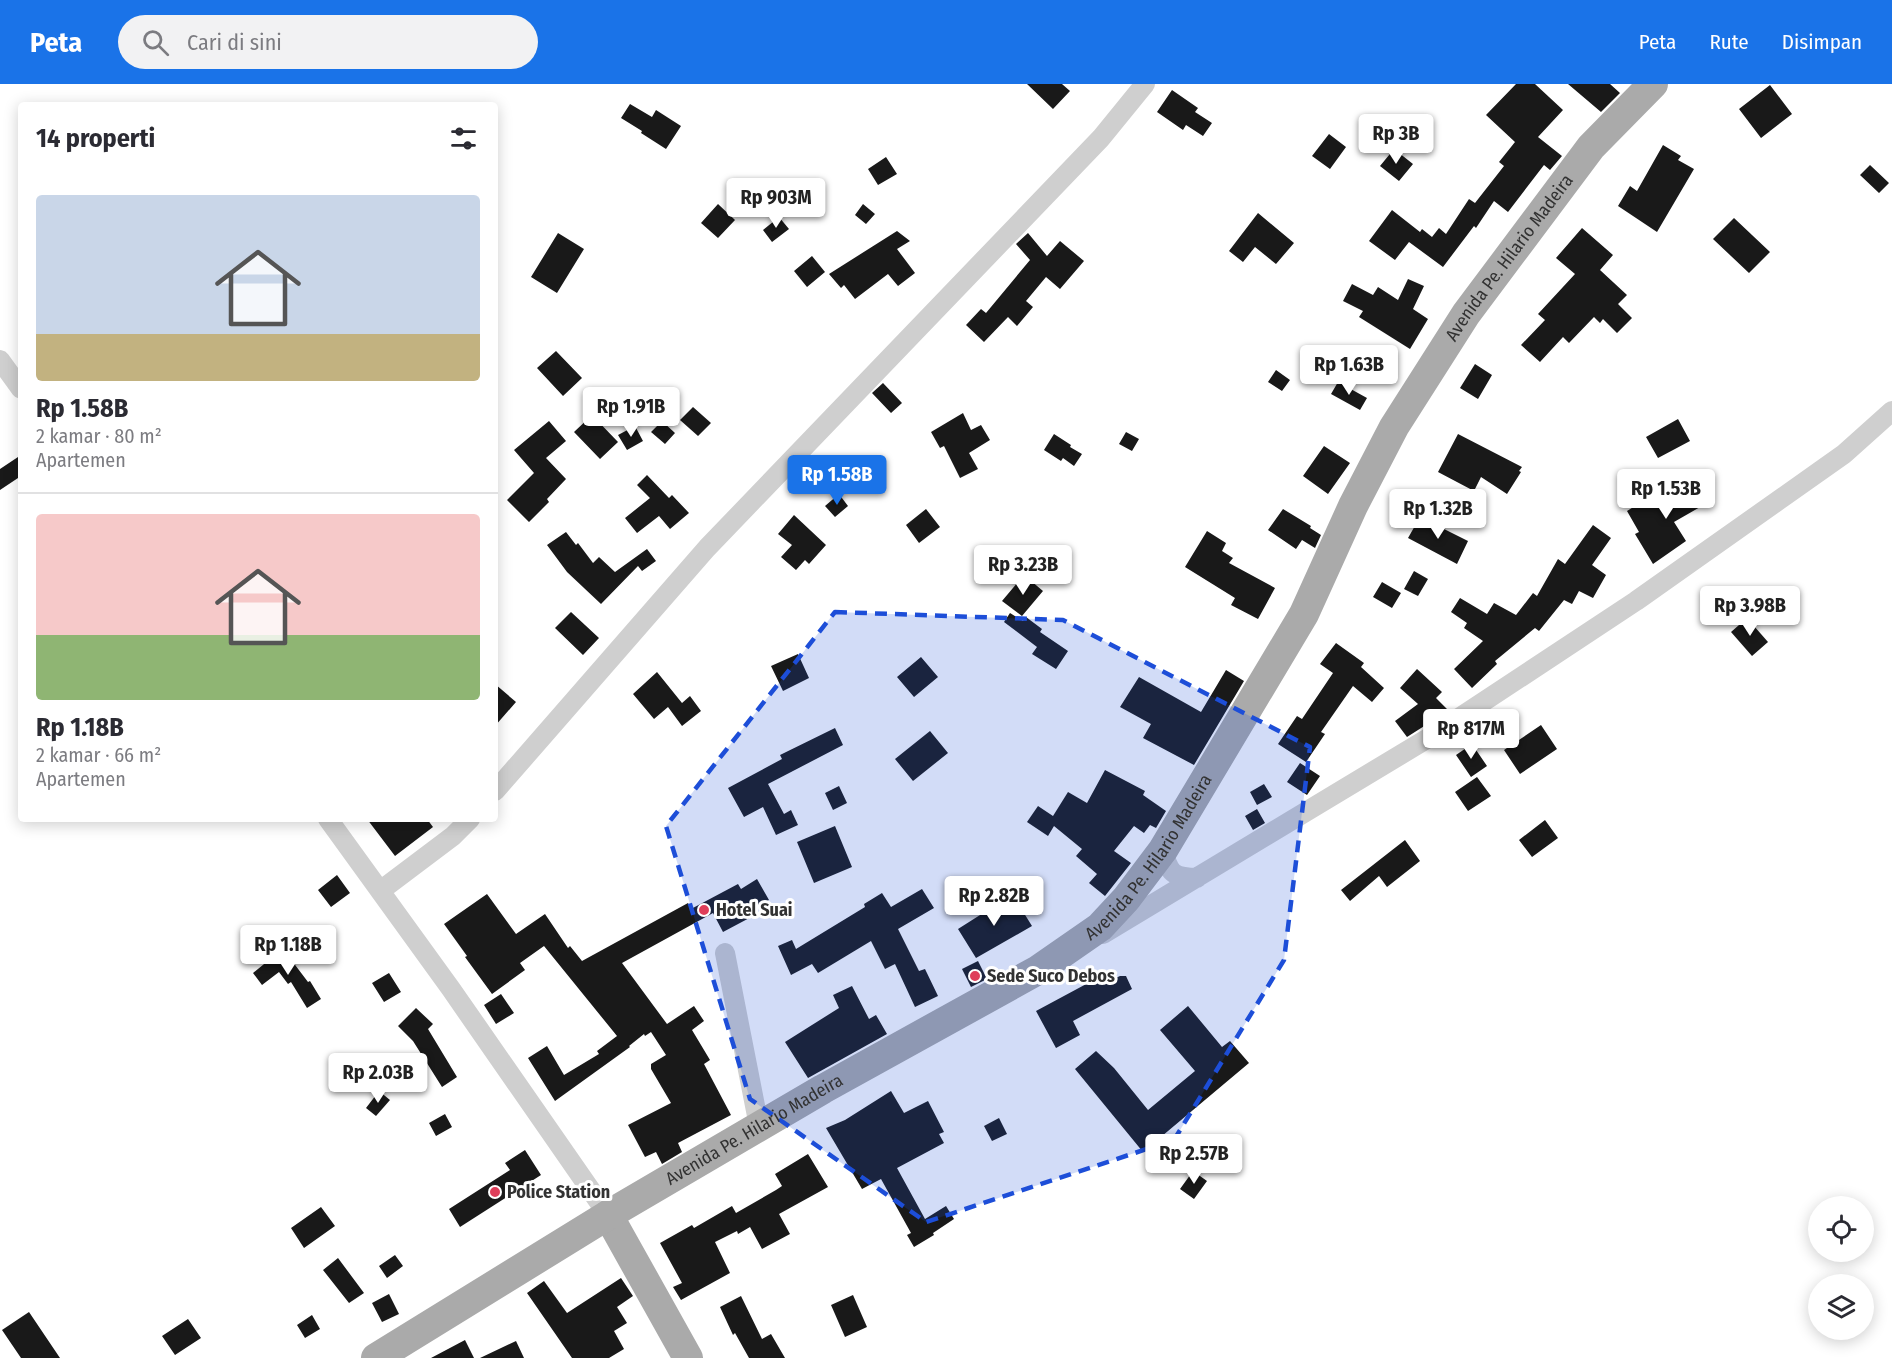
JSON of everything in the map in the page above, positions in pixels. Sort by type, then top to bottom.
[{"type":"main road","name":"Avenida Pe. Hilario Madeira","points":[[376,1358],[608,1215],[759,1126],[1038,970],[1100,927],[1126,899],[1163,850],[1304,614],[1353,506],[1394,427],[1466,314],[1591,147],[1653,84]]},
{"type":"main road","points":[[608,1215],[688,1358]]},
{"type":"street","points":[[498,788],[707,548],[1101,138],[1145,84]]},
{"type":"street","points":[[0,360],[18,385]]},
{"type":"street","points":[[1038,970],[1077,950],[1430,737],[1636,601],[1844,454],[1892,411]]},
{"type":"street","points":[[330,822],[451,989],[608,1215]]},
{"type":"street","points":[[380,891],[453,836],[467,822]]},
{"type":"street","points":[[1163,850],[1167,868],[1179,877],[1197,878]]},
{"type":"street","points":[[725,953],[759,1126]]},
{"type":"highlighted area","points":[[835,612],[1063,620],[1310,747],[1284,960],[1174,1140],[926,1222],[750,1099],[666,826]]},
{"type":"building","points":[[1027,84],[1062,84],[1070,91],[1053,109]]},
{"type":"building","points":[[1516,84],[1535,84],[1563,110],[1538,137],[1562,156],[1550,170],[1544,165],[1508,212],[1494,201],[1476,228],[1474,226],[1443,267],[1409,242],[1395,260],[1369,241],[1392,210],[1420,232],[1422,229],[1432,237],[1439,228],[1446,234],[1469,199],[1475,203],[1504,166],[1499,162],[1515,142],[1486,115]]},
{"type":"building","points":[[1568,84],[1610,84],[1620,93],[1601,112]]},
{"type":"building","points":[[1770,85],[1792,114],[1761,138],[1739,109]]},
{"type":"building","points":[[1172,90],[1198,108],[1195,112],[1212,123],[1203,136],[1186,125],[1183,130],[1157,112]]},
{"type":"building","points":[[630,104],[652,117],[656,110],[681,126],[666,149],[621,118]]},
{"type":"building","points":[[1329,134],[1346,147],[1330,169],[1312,156]]},
{"type":"building","points":[[1663,145],[1681,156],[1678,160],[1694,169],[1657,232],[1618,206],[1630,186],[1637,191]]},
{"type":"building","points":[[1394,149],[1413,164],[1399,181],[1380,166]]},
{"type":"building","points":[[886,157],[897,174],[878,185],[868,169]]},
{"type":"building","points":[[1870,165],[1889,183],[1879,193],[1860,175]]},
{"type":"building","points":[[718,204],[735,220],[718,238],[701,223]]},
{"type":"building","points":[[863,204],[875,214],[866,224],[855,215]]},
{"type":"building","points":[[1258,213],[1294,243],[1276,264],[1255,247],[1243,262],[1229,251]]},
{"type":"building","points":[[779,217],[789,229],[772,242],[763,230]]},
{"type":"building","points":[[1734,218],[1770,252],[1749,273],[1713,239]]},
{"type":"building","points":[[1582,228],[1613,255],[1600,270],[1627,295],[1618,304],[1632,318],[1617,333],[1603,319],[1600,323],[1594,317],[1569,343],[1563,337],[1540,362],[1521,345],[1545,320],[1538,314],[1575,274],[1556,258]]},
{"type":"building","points":[[897,231],[910,241],[897,249],[915,273],[898,286],[888,274],[855,299],[844,285],[841,288],[829,274]]},
{"type":"building","points":[[558,233],[584,249],[557,293],[531,277]]},
{"type":"building","points":[[1028,233],[1047,256],[1060,241],[1084,261],[1060,289],[1046,277],[1026,301],[1033,307],[1017,326],[1008,317],[984,342],[966,325],[981,309],[986,313],[1030,260],[1016,244]]},
{"type":"building","points":[[812,256],[825,272],[807,287],[794,271]]},
{"type":"building","points":[[1408,279],[1424,286],[1413,309],[1428,319],[1410,349],[1359,317],[1363,311],[1343,301],[1352,284],[1373,295],[1378,287],[1398,300]]},
{"type":"building","points":[[556,351],[582,378],[563,396],[537,368]]},
{"type":"building","points":[[1475,364],[1492,375],[1478,399],[1460,388]]},
{"type":"building","points":[[1276,370],[1290,380],[1282,391],[1268,382]]},
{"type":"building","points":[[1338,382],[1367,398],[1360,410],[1331,394]]},
{"type":"building","points":[[883,383],[902,403],[891,413],[872,393]]},
{"type":"building","points":[[693,407],[711,423],[698,436],[680,420]]},
{"type":"building","points":[[963,413],[971,430],[981,425],[990,440],[969,453],[978,469],[960,478],[944,446],[940,448],[931,432]]},
{"type":"building","points":[[592,415],[618,442],[600,459],[574,432]]},
{"type":"building","points":[[1678,419],[1690,441],[1658,458],[1646,437]]},
{"type":"building","points":[[549,421],[566,441],[546,458],[566,479],[547,499],[549,502],[529,522],[507,500],[534,473],[514,450]]},
{"type":"building","points":[[662,421],[675,433],[665,444],[651,432]]},
{"type":"building","points":[[635,426],[643,441],[627,450],[618,435]]},
{"type":"building","points":[[1126,432],[1139,439],[1132,451],[1119,444]]},
{"type":"building","points":[[1054,434],[1082,454],[1074,466],[1063,458],[1061,461],[1044,450]]},
{"type":"building","points":[[1458,434],[1522,467],[1507,494],[1481,477],[1474,491],[1438,472]]},
{"type":"building","points":[[1324,446],[1350,463],[1328,494],[1303,476]]},
{"type":"building","points":[[18,457],[18,478],[0,490],[0,469]]},
{"type":"building","points":[[647,475],[669,498],[672,495],[689,513],[670,529],[659,516],[637,533],[625,518],[650,498],[637,485]]},
{"type":"building","points":[[1703,480],[1714,499],[1674,522],[1686,541],[1653,564],[1635,534],[1639,532],[1627,511],[1656,493],[1662,503]]},
{"type":"building","points":[[839,494],[848,506],[835,517],[825,506]]},
{"type":"building","points":[[926,509],[940,527],[919,543],[906,525]]},
{"type":"building","points":[[1283,509],[1321,535],[1315,548],[1302,540],[1296,549],[1268,530]]},
{"type":"building","points":[[794,515],[826,545],[809,564],[805,560],[796,570],[781,557],[792,545],[778,534]]},
{"type":"building","points":[[1420,517],[1468,541],[1457,564],[1408,538]]},
{"type":"building","points":[[1593,525],[1611,538],[1592,565],[1606,575],[1593,598],[1579,591],[1572,604],[1564,600],[1539,631],[1535,628],[1495,661],[1497,664],[1472,688],[1454,669],[1483,641],[1464,628],[1467,623],[1451,612],[1460,598],[1487,614],[1494,603],[1516,615],[1533,593],[1537,596],[1558,559],[1565,564]]},
{"type":"building","points":[[1207,531],[1226,543],[1222,551],[1233,558],[1229,563],[1275,588],[1258,619],[1231,605],[1235,598],[1185,567]]},
{"type":"building","points":[[566,532],[576,545],[578,543],[593,563],[599,557],[615,572],[647,549],[656,561],[642,571],[638,566],[601,604],[567,572],[547,545]]},
{"type":"building","points":[[1414,571],[1428,579],[1418,596],[1404,589]]},
{"type":"building","points":[[1024,575],[1043,591],[1022,616],[1002,601]]},
{"type":"building","points":[[1382,582],[1401,593],[1392,608],[1373,597]]},
{"type":"building","points":[[571,612],[599,638],[583,655],[555,628]]},
{"type":"building","points":[[1010,613],[1023,621],[1026,617],[1042,629],[1040,632],[1068,651],[1056,669],[1032,654],[1037,647],[1004,622]]},
{"type":"building","points":[[1747,618],[1768,642],[1752,656],[1731,632]]},
{"type":"building","points":[[1336,643],[1364,663],[1361,667],[1384,688],[1372,702],[1353,686],[1321,732],[1325,734],[1306,762],[1278,744],[1297,716],[1302,719],[1333,673],[1320,664]]},
{"type":"building","points":[[798,654],[809,678],[783,691],[771,666]]},
{"type":"building","points":[[921,657],[938,677],[914,697],[897,677]]},
{"type":"building","points":[[1417,669],[1442,692],[1436,698],[1447,709],[1407,737],[1395,721],[1418,704],[1400,688]]},
{"type":"building","points":[[1226,670],[1244,681],[1194,765],[1143,738],[1151,724],[1120,707],[1139,677],[1201,712]]},
{"type":"building","points":[[657,672],[682,703],[690,696],[701,711],[682,726],[668,707],[654,719],[633,694]]},
{"type":"building","points":[[498,687],[516,702],[498,723]]},
{"type":"building","points":[[1541,725],[1557,749],[1520,774],[1504,750]]},
{"type":"building","points":[[835,728],[843,745],[768,784],[784,814],[791,810],[798,825],[776,835],[763,807],[744,817],[728,788],[782,759],[780,755]]},
{"type":"building","points":[[930,731],[948,753],[913,781],[895,759]]},
{"type":"building","points":[[1472,744],[1487,766],[1471,777],[1456,755]]},
{"type":"building","points":[[1300,763],[1320,776],[1307,795],[1287,782]]},
{"type":"building","points":[[1105,770],[1145,791],[1143,795],[1166,811],[1156,828],[1150,825],[1144,833],[1134,826],[1114,851],[1131,863],[1105,896],[1089,883],[1097,874],[1076,856],[1082,849],[1054,826],[1048,836],[1027,822],[1038,806],[1053,816],[1068,792],[1087,803]]},
{"type":"building","points":[[1477,777],[1491,796],[1468,811],[1455,792]]},
{"type":"building","points":[[1264,784],[1272,797],[1257,805],[1250,792]]},
{"type":"building","points":[[839,786],[847,803],[833,810],[825,793]]},
{"type":"building","points":[[1257,809],[1265,823],[1253,830],[1245,816]]},
{"type":"building","points":[[1545,820],[1558,838],[1532,857],[1519,840]]},
{"type":"building","points":[[369,822],[429,822],[433,827],[395,856]]},
{"type":"building","points":[[835,826],[852,867],[814,883],[797,842]]},
{"type":"building","points":[[1405,840],[1420,861],[1387,887],[1379,876],[1350,901],[1341,890]]},
{"type":"building","points":[[337,875],[350,893],[331,907],[318,890]]},
{"type":"building","points":[[757,879],[769,900],[752,909],[755,915],[723,932],[713,913],[622,963],[667,1024],[694,1006],[704,1021],[692,1030],[710,1060],[704,1064],[731,1115],[678,1143],[682,1152],[662,1164],[656,1152],[645,1157],[628,1125],[671,1103],[651,1069],[651,1064],[666,1055],[651,1032],[645,1036],[644,1034],[630,1047],[555,1101],[528,1058],[547,1046],[564,1075],[599,1054],[597,1051],[617,1036],[544,946],[520,963],[525,970],[492,994],[444,924],[487,894],[516,934],[545,914],[568,948],[570,946],[582,961],[688,903],[691,909],[738,884],[741,889]]},
{"type":"building","points":[[922,889],[934,908],[898,929],[919,971],[925,969],[938,996],[915,1007],[895,964],[885,969],[871,941],[818,973],[812,964],[791,975],[778,946],[792,940],[796,949],[865,907],[864,904],[882,893],[891,907]]},
{"type":"building","points":[[1010,896],[1032,926],[976,958],[958,929]]},
{"type":"building","points":[[280,945],[308,982],[310,981],[321,999],[307,1008],[291,982],[288,984],[279,972],[262,985],[253,973],[275,955],[272,950]]},
{"type":"building","name":"Sede Suco Debos","points":[[978,961],[987,979],[971,987],[962,969]]},
{"type":"building","points":[[389,973],[401,992],[384,1002],[372,983]]},
{"type":"building","points":[[1103,975],[1107,982],[1120,976],[1126,976],[1132,989],[1073,1021],[1080,1035],[1056,1048],[1036,1011]]},
{"type":"building","points":[[852,986],[869,1019],[876,1015],[887,1034],[808,1078],[785,1042],[839,1008],[833,995]]},
{"type":"building","points":[[501,994],[514,1013],[496,1024],[484,1005]]},
{"type":"building","points":[[1188,1006],[1222,1047],[1230,1041],[1249,1063],[1143,1152],[1075,1069],[1096,1051],[1114,1068],[1148,1110],[1195,1071],[1160,1030]]},
{"type":"building","points":[[416,1008],[433,1024],[428,1029],[457,1077],[442,1087],[413,1041],[398,1026]]},
{"type":"building","points":[[379,1091],[390,1100],[376,1116],[366,1108]]},
{"type":"building","points":[[891,1091],[904,1113],[928,1101],[944,1132],[939,1134],[944,1143],[897,1168],[925,1219],[946,1206],[954,1219],[914,1247],[907,1235],[911,1233],[881,1179],[862,1189],[826,1128],[845,1120]]},
{"type":"building","points":[[445,1114],[452,1127],[436,1136],[429,1123]]},
{"type":"building","points":[[999,1118],[1007,1134],[992,1141],[984,1126]]},
{"type":"building","name":"Police Station","points":[[525,1150],[541,1175],[460,1227],[449,1209],[510,1170],[505,1163]]},
{"type":"building","points":[[808,1154],[828,1187],[779,1214],[790,1234],[762,1249],[750,1227],[715,1242],[730,1273],[681,1300],[673,1287],[682,1283],[660,1243],[692,1225],[694,1228],[732,1206],[736,1213],[776,1190],[782,1186],[775,1174]]},
{"type":"building","points":[[1193,1171],[1207,1181],[1194,1199],[1180,1189]]},
{"type":"building","points":[[321,1207],[335,1226],[304,1248],[291,1228]]},
{"type":"building","points":[[395,1255],[403,1266],[387,1278],[379,1266]]},
{"type":"building","points":[[338,1258],[364,1293],[349,1303],[323,1270]]},
{"type":"building","points":[[621,1278],[633,1296],[617,1307],[627,1323],[614,1331],[624,1349],[609,1358],[572,1358],[527,1293],[544,1281],[567,1313]]},
{"type":"building","points":[[389,1294],[399,1314],[382,1322],[372,1303]]},
{"type":"building","points":[[853,1295],[867,1327],[845,1337],[831,1305]]},
{"type":"building","points":[[741,1296],[762,1339],[771,1334],[785,1358],[749,1358],[735,1333],[733,1335],[720,1307]]},
{"type":"building","points":[[29,1312],[60,1358],[21,1358],[2,1330]]},
{"type":"building","points":[[312,1315],[320,1329],[305,1338],[297,1325]]},
{"type":"building","points":[[188,1319],[201,1338],[175,1355],[162,1336]]},
{"type":"building","points":[[465,1340],[474,1358],[431,1358]]},
{"type":"building","points":[[516,1341],[524,1358],[480,1358]]},
{"type":"place","name":"Hotel Suai","points":[[704,910]]},
{"type":"place","name":"Sede Suco Debos","points":[[975,976]]},
{"type":"place","name":"Police Station","points":[[495,1192]]}]
